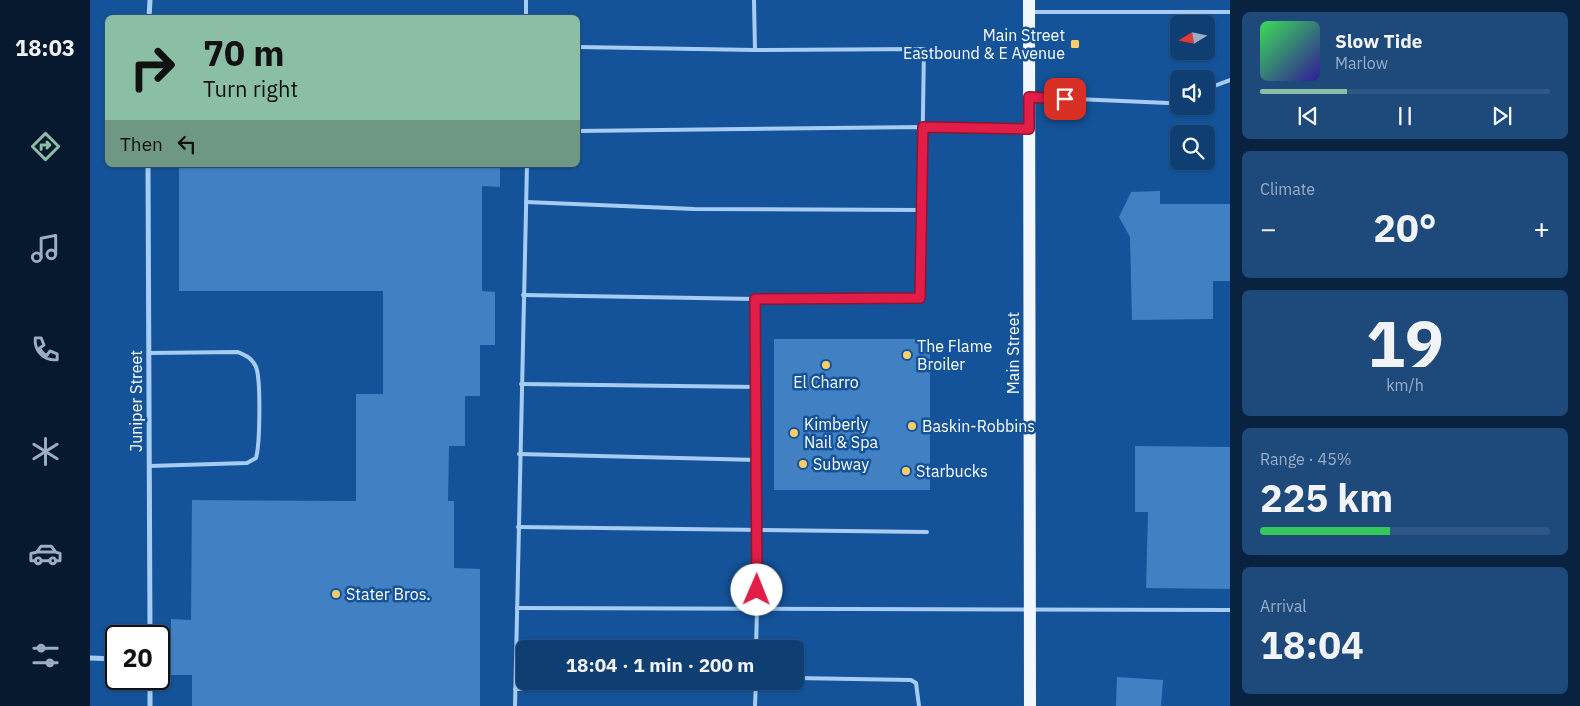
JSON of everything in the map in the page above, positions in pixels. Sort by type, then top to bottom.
[{"type":"main road","name":"Main Street","points":[[1029,6],[1030,706]]},
{"type":"street","points":[[150,0],[150,15]]},
{"type":"street","name":"Juniper Street","points":[[148,167],[150,625]]},
{"type":"street","points":[[90,658],[105,659]]},
{"type":"street","points":[[150,690],[150,706]]},
{"type":"lane","points":[[526,0],[526,15]]},
{"type":"lane","points":[[754,0],[754,50]]},
{"type":"lane","points":[[1029,6],[1230,12]]},
{"type":"lane","points":[[523,295],[755,299],[920,298],[924,50],[580,47]]},
{"type":"lane","points":[[1215,86],[1230,80]]},
{"type":"lane","points":[[1029,97],[1170,102]]},
{"type":"lane","points":[[580,131],[923,127],[1029,129]]},
{"type":"lane","points":[[515,706],[519,454],[527,167]]},
{"type":"lane","points":[[526,202],[694,209],[922,210]]},
{"type":"lane","points":[[755,299],[758,460],[756,640]]},
{"type":"lane","points":[[149,353],[238,352],[251,358],[257,369],[260,445],[256,458],[247,463],[149,466]]},
{"type":"lane","points":[[521,384],[757,387]]},
{"type":"lane","points":[[519,454],[758,460]]},
{"type":"lane","points":[[518,527],[927,532]]},
{"type":"lane","points":[[517,608],[1230,610]]},
{"type":"lane","points":[[804,678],[911,680],[916,684],[919,692],[919,706]]},
{"type":"lane","points":[[755,706],[756,690]]},
{"type":"building","points":[[179,167],[500,167],[500,187],[482,186],[482,291],[495,292],[495,345],[480,345],[480,396],[465,396],[465,446],[449,446],[448,501],[454,501],[454,568],[480,569],[480,706],[192,706],[192,675],[171,675],[171,619],[191,620],[192,500],[356,501],[356,394],[383,394],[383,291],[179,291]]},
{"type":"building","points":[[1160,191],[1160,204],[1230,204],[1230,281],[1213,281],[1213,319],[1132,320],[1130,237],[1119,217],[1131,192]]},
{"type":"building","points":[[774,339],[930,339],[930,490],[774,490]]},
{"type":"building","points":[[1135,446],[1230,447],[1230,589],[1146,588],[1148,512],[1135,512]]},
{"type":"building","points":[[1117,677],[1163,680],[1161,706],[1116,706]]},
{"type":"place","name":"Main Street Eastbound & E Avenue","points":[[1075,44]]},
{"type":"place","name":"The Flame Broiler","points":[[907,355]]},
{"type":"place","name":"El Charro","points":[[826,365]]},
{"type":"place","name":"Baskin-Robbins","points":[[912,426]]},
{"type":"place","name":"Kimberly Nail & Spa","points":[[794,433]]},
{"type":"place","name":"Subway","points":[[803,464]]},
{"type":"place","name":"Starbucks","points":[[906,471]]},
{"type":"place","name":"Stater Bros.","points":[[336,594]]},
{"type":"route","points":[[757,590],[758,460],[755,299],[920,298],[923,127],[1029,129],[1029,97],[1065,99]]}]
